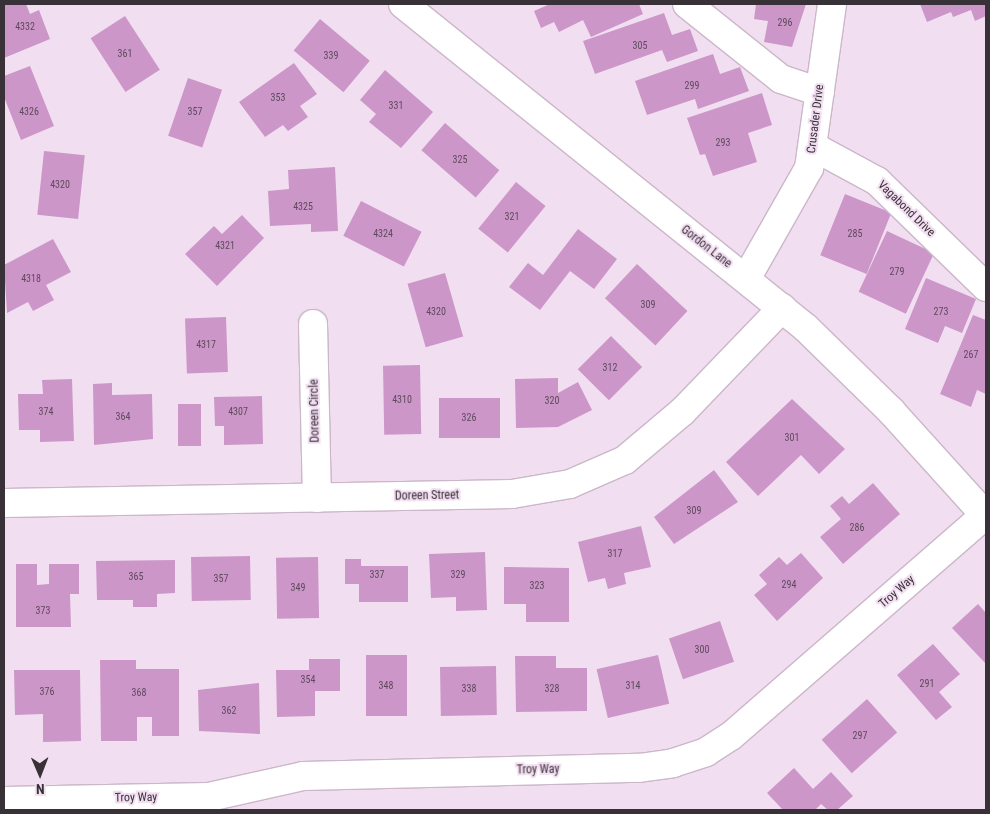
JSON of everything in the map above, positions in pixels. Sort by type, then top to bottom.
[{"type":"street","name":"Gordon Lane","points":[[403,4],[782,308],[850,369],[986,515]]},
{"type":"street","points":[[687,4],[781,78],[820,92]]},
{"type":"street","name":"Crusader Drive","points":[[746,279],[795,198],[814,147],[832,4]]},
{"type":"street","name":"Vagabond Drive","points":[[814,147],[877,181],[986,287]]},
{"type":"street","name":"Doreen Street","points":[[4,503],[512,494],[570,484],[625,460],[683,411],[782,308]]},
{"type":"street","name":"Doreen Circle","points":[[313,324],[317,498]]},
{"type":"street","name":"Troy Way","points":[[4,800],[209,797],[311,776],[639,768],[673,762],[706,752],[731,736],[986,515]]},
{"type":"building","points":[[4,4],[26,4],[30,14],[39,10],[50,39],[4,58]]},
{"type":"building","points":[[550,4],[639,4],[643,14],[591,37],[583,20],[559,32],[554,22],[541,28],[534,11]]},
{"type":"building","points":[[756,4],[806,4],[792,47],[764,42],[768,21],[754,19]]},
{"type":"building","points":[[920,4],[986,4],[986,16],[975,21],[971,10],[953,17],[951,12],[927,22]]},
{"type":"building","points":[[664,13],[672,35],[690,29],[698,51],[667,62],[662,50],[595,74],[583,41]]},
{"type":"building","points":[[125,16],[160,70],[125,92],[91,38]]},
{"type":"building","points":[[320,19],[370,61],[343,92],[294,50]]},
{"type":"building","points":[[713,54],[720,74],[740,67],[749,91],[698,109],[695,99],[647,115],[635,81]]},
{"type":"building","points":[[294,63],[317,94],[300,106],[308,117],[288,131],[283,125],[265,137],[239,102]]},
{"type":"building","points":[[30,66],[54,126],[21,140],[4,97],[4,76]]},
{"type":"building","points":[[385,70],[433,112],[401,148],[369,122],[376,114],[360,100]]},
{"type":"building","points":[[188,78],[222,90],[202,147],[168,136]]},
{"type":"building","points":[[762,93],[772,125],[748,133],[757,162],[713,176],[705,154],[700,155],[687,118]]},
{"type":"building","points":[[445,123],[499,170],[476,197],[421,150]]},
{"type":"building","points":[[44,151],[85,155],[78,219],[37,215]]},
{"type":"building","points":[[335,167],[338,231],[311,232],[311,224],[270,226],[268,191],[289,189],[288,170]]},
{"type":"building","points":[[516,182],[546,206],[508,253],[478,229]]},
{"type":"building","points":[[845,194],[891,213],[867,274],[820,255]]},
{"type":"building","points":[[361,201],[422,232],[404,267],[343,236]]},
{"type":"building","points":[[242,215],[264,238],[217,286],[185,254],[214,226],[222,234]]},
{"type":"building","points":[[578,229],[617,259],[594,289],[570,271],[540,310],[509,287],[528,263],[543,275]]},
{"type":"building","points":[[887,231],[934,253],[906,314],[859,292]]},
{"type":"building","points":[[53,239],[71,272],[46,285],[54,300],[33,311],[28,302],[7,313],[4,265]]},
{"type":"building","points":[[637,264],[687,311],[655,345],[605,298]]},
{"type":"building","points":[[445,273],[463,336],[426,347],[408,284]]},
{"type":"building","points":[[926,278],[976,299],[962,333],[945,326],[938,343],[905,329]]},
{"type":"building","points":[[973,315],[986,320],[986,394],[977,390],[971,407],[940,394]]},
{"type":"building","points":[[226,317],[228,372],[187,373],[185,318]]},
{"type":"building","points":[[611,336],[642,367],[609,400],[578,369]]},
{"type":"building","points":[[420,365],[421,434],[384,435],[383,366]]},
{"type":"building","points":[[558,378],[558,393],[578,382],[592,410],[558,427],[516,428],[515,379]]},
{"type":"building","points":[[72,379],[74,441],[40,442],[40,430],[19,430],[18,394],[43,394],[42,380]]},
{"type":"building","points":[[112,383],[112,395],[152,394],[153,439],[94,445],[93,384]]},
{"type":"building","points":[[262,396],[263,444],[224,445],[224,426],[215,426],[214,397]]},
{"type":"building","points":[[439,398],[500,398],[500,438],[439,438]]},
{"type":"building","points":[[792,399],[845,449],[819,474],[801,455],[758,496],[726,462]]},
{"type":"building","points":[[178,404],[201,404],[201,446],[178,446]]},
{"type":"building","points":[[714,470],[738,502],[674,544],[654,517]]},
{"type":"building","points":[[873,483],[900,514],[843,564],[820,537],[841,519],[830,506],[842,496],[849,504]]},
{"type":"building","points":[[641,526],[651,567],[624,573],[626,584],[608,589],[605,578],[588,582],[578,542]]},
{"type":"building","points":[[485,552],[487,610],[456,611],[456,597],[431,598],[429,554]]},
{"type":"building","points":[[801,553],[823,578],[777,621],[754,595],[767,584],[759,575],[779,557],[787,565]]},
{"type":"building","points":[[250,556],[251,600],[192,601],[191,557]]},
{"type":"building","points":[[318,557],[319,618],[277,619],[276,558]]},
{"type":"building","points":[[345,559],[361,559],[361,566],[408,566],[408,602],[359,602],[359,584],[345,584]]},
{"type":"building","points":[[175,560],[175,593],[157,594],[157,607],[133,607],[133,600],[97,600],[96,561]]},
{"type":"building","points":[[16,564],[37,564],[37,585],[49,584],[49,564],[79,564],[79,594],[70,594],[71,627],[16,627]]},
{"type":"building","points":[[504,567],[569,568],[569,622],[526,622],[526,604],[504,604]]},
{"type":"building","points":[[978,604],[986,613],[986,664],[952,628]]},
{"type":"building","points":[[720,621],[734,662],[683,679],[669,639]]},
{"type":"building","points":[[933,644],[960,674],[939,692],[952,707],[936,720],[897,675]]},
{"type":"building","points":[[366,655],[407,655],[407,716],[366,716]]},
{"type":"building","points":[[658,655],[669,704],[608,718],[597,669]]},
{"type":"building","points":[[515,656],[556,656],[556,668],[587,668],[587,711],[516,712]]},
{"type":"building","points":[[309,659],[340,659],[340,691],[315,691],[315,716],[277,717],[276,670],[309,670]]},
{"type":"building","points":[[100,660],[136,660],[136,669],[179,669],[179,736],[152,736],[152,717],[137,717],[137,741],[101,741]]},
{"type":"building","points":[[496,666],[497,715],[441,716],[440,667]]},
{"type":"building","points":[[14,670],[80,670],[81,741],[43,742],[43,714],[15,715]]},
{"type":"building","points":[[259,683],[260,734],[199,731],[198,690]]},
{"type":"building","points":[[867,699],[897,732],[852,773],[822,740]]},
{"type":"building","points":[[794,768],[813,789],[831,772],[853,796],[837,810],[828,810],[821,804],[815,810],[783,810],[767,793]]}]
